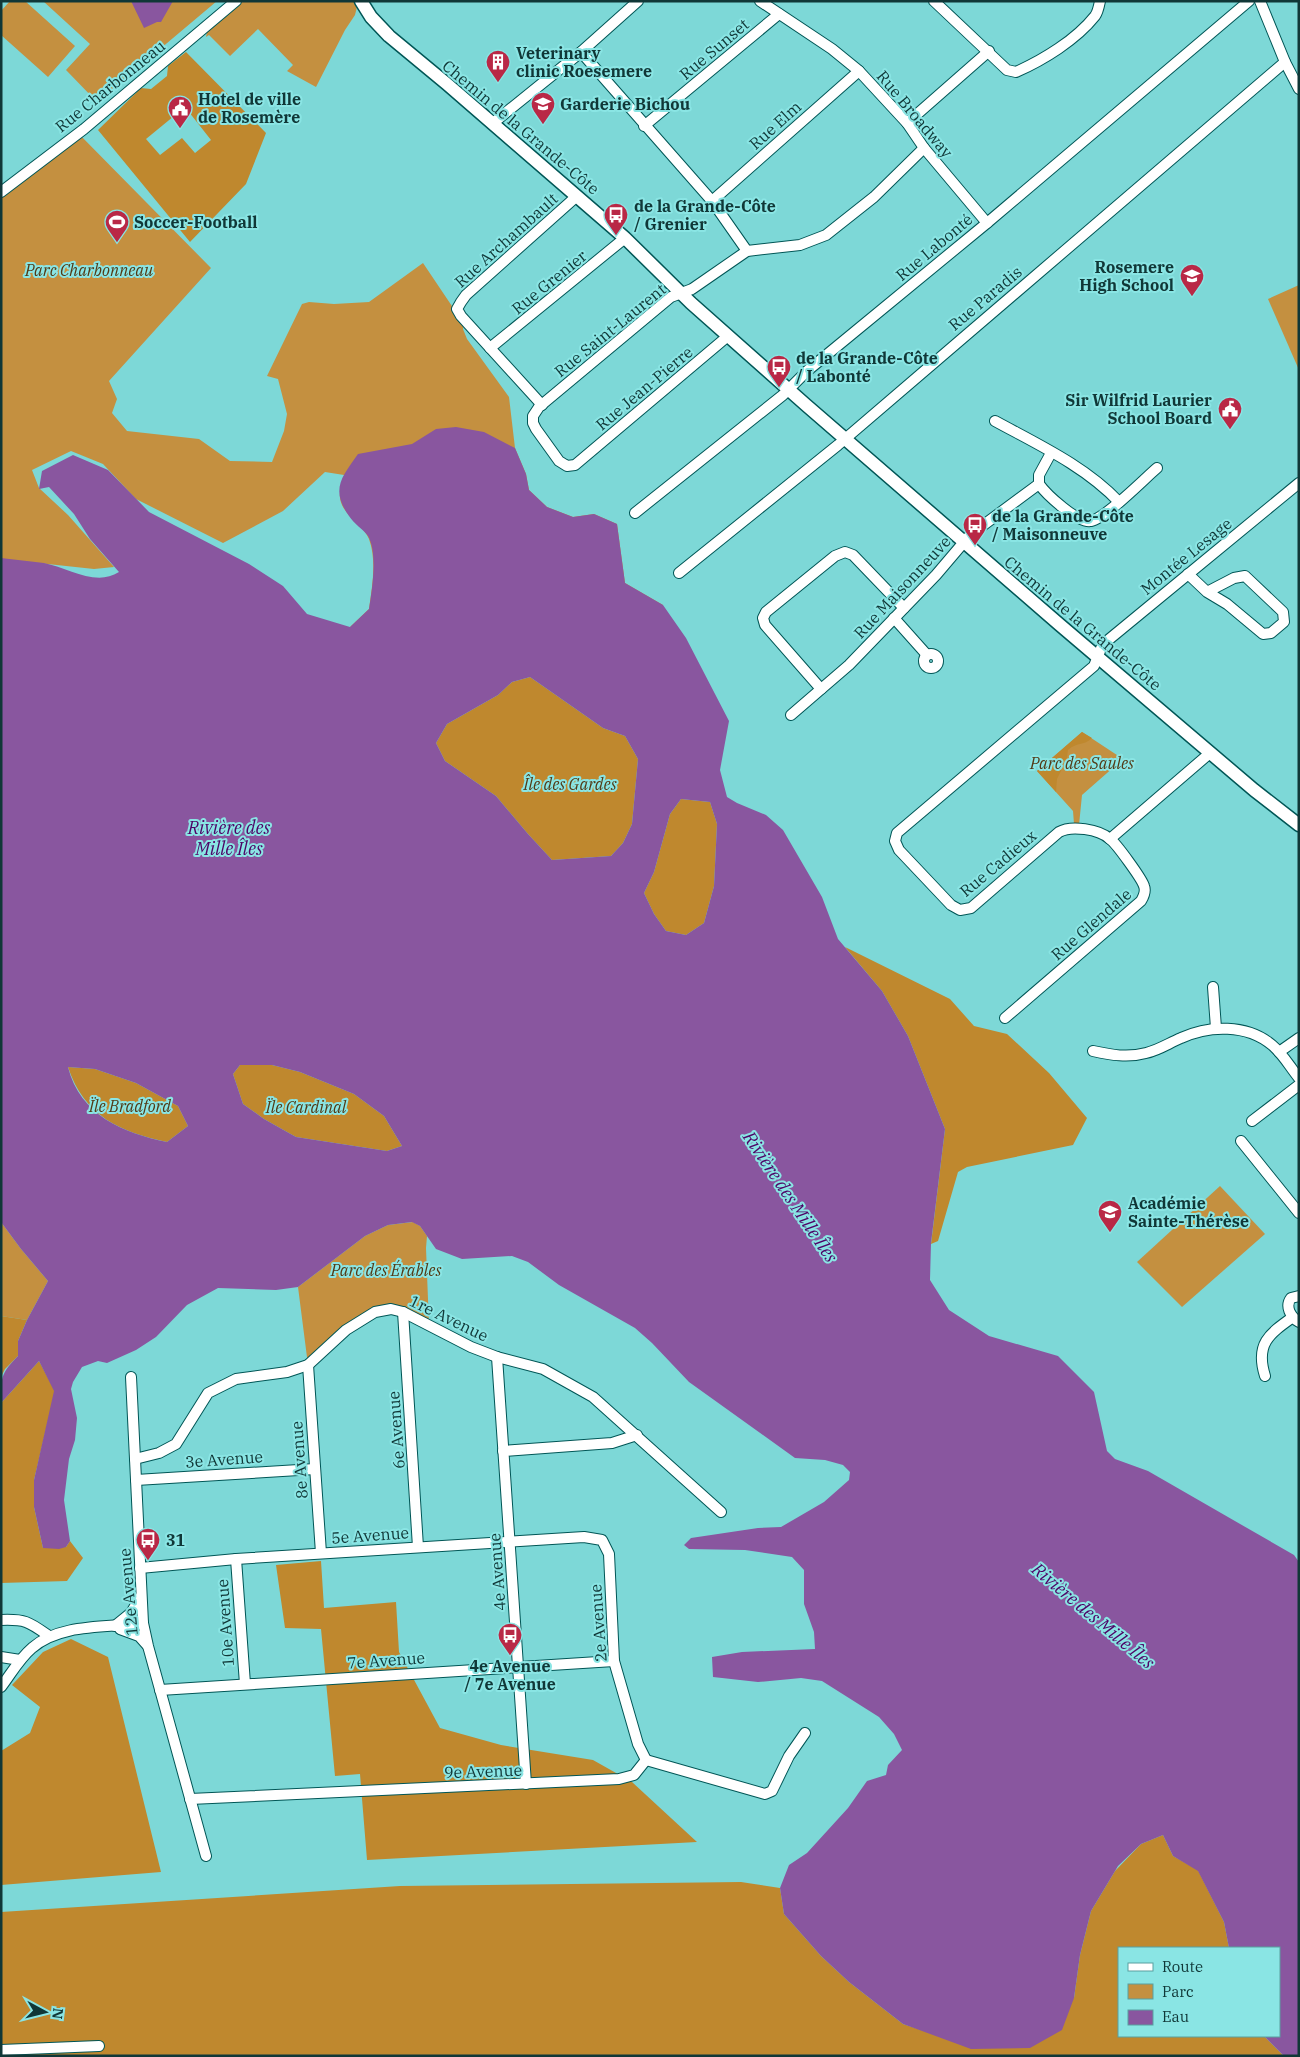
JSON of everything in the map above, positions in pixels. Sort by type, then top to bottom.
[{"type":"main road","name":"Chemin de la Grande-Côte","points":[[362,1],[371,17],[389,36],[493,123],[625,238],[681,294],[788,389],[964,543],[1210,753],[1299,825]]},
{"type":"street","name":"Rue Charbonneau","points":[[1,192],[84,129],[236,1]]},
{"type":"street","points":[[493,123],[581,52],[638,1]]},
{"type":"street","name":"Rue Broadway","points":[[760,1],[832,49],[859,71],[907,123],[924,148],[986,223]]},
{"type":"street","points":[[934,1],[1008,70],[1016,72],[1030,66],[1064,44],[1096,15],[1100,1]]},
{"type":"street","name":"Rue Labonté","points":[[635,513],[788,389],[807,371],[1249,1]]},
{"type":"street","points":[[1260,1],[1285,62],[1299,89]]},
{"type":"street","name":"Rue Sunset","points":[[644,126],[779,14]]},
{"type":"street","points":[[907,123],[989,51]]},
{"type":"street","points":[[581,52],[644,126],[712,201],[747,251]]},
{"type":"street","name":"Rue Paradis","points":[[679,573],[844,438],[1285,62]]},
{"type":"street","name":"Rue Elm","points":[[712,201],[859,71]]},
{"type":"street","name":"Rue Saint-Laurent","points":[[542,405],[673,296],[692,289],[747,251],[800,245],[826,235],[874,197],[924,148]]},
{"type":"street","name":"Rue Archambault","points":[[490,348],[461,316],[458,309],[460,302],[577,196]]},
{"type":"street","name":"Rue Grenier","points":[[490,348],[625,238]]},
{"type":"street","name":"Rue Jean-Pierre","points":[[542,405],[533,416],[533,423],[562,463],[570,466],[579,462],[728,336]]},
{"type":"street","points":[[490,348],[542,405]]},
{"type":"street","points":[[995,421],[1095,480],[1119,502]]},
{"type":"street","points":[[1051,453],[1039,475],[1038,484],[1077,518],[1085,521],[1095,519],[1119,502],[1157,468]]},
{"type":"street","name":"Rue Maisonneuve","points":[[791,716],[849,665],[936,575],[970,535],[1038,484]]},
{"type":"street","name":"Montée Lesage","points":[[1098,657],[1102,646],[1188,574],[1298,487]]},
{"type":"street","points":[[820,689],[764,625],[763,618],[766,612],[835,556],[845,552],[853,555],[904,608]]},
{"type":"street","points":[[1188,574],[1207,592],[1227,604],[1263,634],[1271,633],[1284,622],[1283,612],[1245,576],[1234,578],[1207,592]]},
{"type":"street","points":[[894,618],[927,656]]},
{"type":"street","name":"Rue Cadieux","points":[[1098,657],[1094,666],[900,830],[895,841],[899,850],[951,905],[963,910],[970,908],[1062,830],[1071,827],[1077,828],[1110,839]]},
{"type":"street","points":[[1110,839],[1210,753]]},
{"type":"street","name":"Rue Glendale","points":[[1005,1018],[1143,898],[1144,884],[1110,839]]},
{"type":"street","points":[[1213,987],[1216,1028]]},
{"type":"street","points":[[1093,1050],[1114,1055],[1140,1055],[1154,1051],[1194,1033],[1216,1028],[1236,1030],[1255,1035],[1270,1043],[1299,1078]]},
{"type":"street","points":[[1279,1052],[1299,1038]]},
{"type":"street","points":[[1252,1121],[1299,1085]]},
{"type":"street","points":[[1241,1141],[1299,1213]]},
{"type":"street","points":[[1265,1376],[1262,1363],[1264,1343],[1271,1333],[1296,1320],[1289,1310],[1289,1301],[1291,1298],[1299,1296]]},
{"type":"street","name":"1re Avenue","points":[[135,1459],[159,1453],[176,1444],[208,1393],[236,1379],[287,1372],[308,1365],[346,1330],[375,1312],[391,1309],[403,1312],[471,1347],[497,1357],[543,1369],[593,1397],[721,1512]]},
{"type":"street","name":"6e Avenue","points":[[403,1312],[418,1547]]},
{"type":"street","name":"4e Avenue","points":[[497,1357],[526,1784]]},
{"type":"street","name":"8e Avenue","points":[[308,1365],[321,1554]]},
{"type":"street","name":"12e Avenue","points":[[131,1377],[143,1623],[206,1856]]},
{"type":"street","points":[[504,1451],[612,1443],[636,1436]]},
{"type":"street","name":"3e Avenue","points":[[136,1480],[315,1469]]},
{"type":"street","name":"5e Avenue","points":[[140,1568],[236,1559],[510,1541],[584,1537],[602,1540]]},
{"type":"street","name":"2e Avenue","points":[[602,1540],[609,1554],[614,1660],[638,1744],[646,1760]]},
{"type":"street","name":"10e Avenue","points":[[236,1559],[245,1684]]},
{"type":"street","points":[[114,1627],[131,1613],[142,1595]]},
{"type":"street","points":[[1,1620],[28,1622],[48,1636]]},
{"type":"street","points":[[1,1687],[20,1660],[48,1636],[70,1630],[143,1623]]},
{"type":"street","points":[[114,1627],[139,1636],[148,1646]]},
{"type":"street","points":[[1,1657],[20,1660]]},
{"type":"street","name":"7e Avenue","points":[[160,1690],[614,1660]]},
{"type":"street","points":[[646,1760],[765,1794],[772,1791],[789,1756],[805,1733]]},
{"type":"street","name":"9e Avenue","points":[[190,1799],[619,1779],[634,1775],[646,1760]]},
{"type":"street","points":[[1,2050],[99,2046]]},
{"type":"green space","points":[[10,1],[25,1],[75,46],[48,77],[1,35],[1,11]]},
{"type":"green space","points":[[43,1],[217,1],[97,102],[66,70],[90,44]]},
{"type":"green space","points":[[243,1],[355,1],[357,7],[355,15],[345,30],[316,87],[287,71],[293,65],[258,29],[230,56],[209,35],[206,37],[207,32]]},
{"type":"green space","points":[[186,52],[266,133],[246,184],[190,242],[98,130],[141,88],[151,89],[167,76],[168,66]],"holes":[[[185,107],[211,140],[195,153],[182,138],[160,155],[146,139]]]},
{"type":"green space","name":"Parc Charbonneau","points":[[78,133],[211,268],[109,381],[117,399],[112,413],[127,431],[199,439],[230,461],[272,462],[284,431],[287,414],[278,379],[267,376],[302,304],[309,302],[334,304],[369,302],[423,263],[464,324],[463,329],[467,339],[509,397],[515,448],[526,474],[529,490],[547,507],[573,517],[594,514],[617,524],[625,583],[663,605],[350,627],[369,609],[373,556],[369,539],[342,504],[340,492],[344,475],[325,472],[283,511],[223,543],[136,499],[103,464],[71,451],[32,470],[39,488],[68,515],[114,567],[94,569],[1,559],[1,194]]},
{"type":"green space","points":[[1299,285],[1299,370],[1268,299]]},
{"type":"green space","name":"Île des Gardes","points":[[530,677],[603,728],[625,736],[638,759],[632,824],[623,843],[611,856],[552,860],[496,796],[445,761],[436,743],[447,724],[498,695],[512,682]]},
{"type":"green space","name":"Parc des Saules","points":[[1082,732],[1123,759],[1082,795],[1079,825],[1074,824],[1073,811],[1037,771]]},
{"type":"green space","points":[[1082,732],[1092,738],[1068,750],[1067,758],[1063,761],[1057,779],[1056,792],[1037,771]]},
{"type":"green space","points":[[681,799],[710,802],[717,824],[714,886],[704,923],[686,935],[666,931],[654,914],[644,893],[654,872],[670,814]]},
{"type":"green space","points":[[845,947],[950,999],[974,1026],[1007,1034],[1049,1073],[1087,1118],[1073,1145],[967,1167],[958,1172],[938,1241],[931,1244],[945,1129],[908,1036],[882,991]]},
{"type":"green space","name":"Ïle Cardinal","points":[[240,1065],[272,1065],[300,1072],[354,1094],[384,1116],[402,1146],[387,1151],[296,1137],[264,1119],[243,1104],[233,1074]]},
{"type":"green space","name":"Ïle Bradford","points":[[68,1067],[95,1069],[136,1083],[178,1106],[188,1126],[167,1142],[119,1127],[94,1110],[75,1084]]},
{"type":"green space","points":[[1220,1186],[1265,1234],[1182,1307],[1137,1262]]},
{"type":"green space","points":[[1,1222],[48,1281],[27,1320],[1,1316]]},
{"type":"green space","name":"Parc des Érables","points":[[413,1222],[420,1226],[427,1236],[429,1325],[403,1312],[375,1312],[308,1365],[298,1287],[365,1236],[388,1225]]},
{"type":"green space","points":[[1,1316],[27,1320],[18,1341],[18,1356],[5,1369],[1,1377]]},
{"type":"green space","points":[[39,1361],[55,1391],[34,1480],[34,1507],[43,1548],[66,1547],[70,1541],[83,1558],[67,1581],[1,1583],[1,1403]]},
{"type":"green space","points":[[321,1561],[324,1608],[396,1602],[399,1652],[440,1728],[501,1745],[593,1760],[632,1782],[697,1842],[367,1860],[360,1774],[335,1776],[321,1629],[285,1628],[276,1565]]},
{"type":"green space","points":[[71,1639],[108,1657],[161,1872],[1,1885],[1,1751],[30,1733],[40,1707],[12,1685],[43,1652]]},
{"type":"green space","points":[[1163,1835],[1173,1856],[1198,1870],[1224,1922],[1229,1947],[1118,1947],[1118,2037],[1265,2037],[1284,2056],[1,2056],[1,1912],[400,1886],[741,1882],[780,1888],[784,1914],[821,1956],[849,1982],[903,2024],[930,2033],[1074,1998],[1080,1955],[1091,1911],[1115,1871],[1141,1844]]},
{"type":"water","points":[[131,1],[173,1],[161,22],[144,28]]},
{"type":"water","name":"Rivière des Mille Îles","points":[[456,427],[484,432],[515,448],[526,474],[529,490],[547,507],[573,517],[594,514],[617,524],[625,583],[663,605],[686,638],[729,721],[720,770],[727,797],[766,815],[783,830],[822,897],[838,939],[882,991],[908,1036],[945,1129],[931,1243],[930,1280],[949,1310],[989,1336],[1058,1356],[1094,1392],[1107,1451],[1115,1459],[1148,1471],[1294,1555],[1299,1562],[1299,2056],[1284,2056],[1265,2037],[1280,2037],[1280,1947],[1229,1947],[1224,1922],[1198,1871],[1173,1856],[1163,1835],[1141,1844],[1118,1866],[1091,1911],[1080,1955],[1074,1998],[1062,2030],[1030,2048],[971,2049],[903,2024],[849,1982],[821,1956],[784,1914],[780,1888],[789,1865],[807,1853],[848,1808],[867,1781],[886,1775],[888,1765],[902,1750],[894,1734],[879,1717],[822,1681],[801,1678],[758,1682],[713,1677],[712,1657],[742,1652],[815,1649],[814,1632],[804,1604],[804,1570],[792,1557],[745,1550],[689,1549],[684,1545],[691,1538],[758,1528],[781,1527],[824,1502],[849,1480],[850,1472],[843,1465],[825,1460],[795,1458],[689,1382],[635,1328],[559,1285],[528,1262],[512,1256],[462,1259],[436,1249],[420,1226],[412,1222],[388,1225],[365,1236],[298,1287],[276,1290],[218,1288],[187,1305],[156,1337],[136,1350],[107,1363],[98,1361],[82,1367],[73,1382],[71,1389],[77,1418],[64,1500],[70,1541],[66,1547],[59,1549],[43,1548],[34,1507],[34,1480],[54,1391],[39,1361],[1,1403],[3,1377],[18,1356],[18,1341],[48,1281],[1,1222],[1,558],[44,563],[92,577],[101,578],[119,572],[90,539],[74,514],[49,487],[39,489],[42,471],[73,455],[108,470],[149,512],[249,564],[283,586],[307,614],[350,627],[369,609],[374,562],[368,536],[351,519],[343,507],[339,491],[340,483],[358,454],[412,444],[436,429]],"holes":[[[530,677],[603,728],[625,736],[638,759],[632,824],[623,843],[611,856],[552,860],[496,796],[445,761],[436,743],[447,724],[498,695],[512,682]],[[681,799],[710,802],[717,824],[714,886],[704,923],[686,935],[666,931],[654,914],[644,893],[654,872],[670,814]],[[240,1065],[272,1065],[300,1072],[354,1094],[384,1116],[402,1146],[387,1151],[296,1137],[264,1119],[243,1104],[233,1074]],[[68,1067],[95,1069],[136,1083],[178,1106],[188,1126],[167,1142],[120,1127],[106,1119],[82,1098],[74,1084]]]},
{"type":"place","name":"Veterinary clinic Roesemere","points":[[498,83]]},
{"type":"place","name":"Garderie Bichou","points":[[543,125]]},
{"type":"place","name":"Hotel de ville de Rosemère","points":[[180,129]]},
{"type":"place","name":"de la Grande-Côte / Grenier","points":[[616,236]]},
{"type":"place","name":"Soccer-Football","points":[[117,243]]},
{"type":"place","name":"Rosemere High School","points":[[1192,297]]},
{"type":"place","name":"de la Grande-Côte / Labonté","points":[[779,388]]},
{"type":"place","name":"Sir Wilfrid Laurier School Board","points":[[1230,430]]},
{"type":"place","name":"de la Grande-Côte / Maisonneuve","points":[[975,546]]},
{"type":"place","name":"Académie Sainte-Thérèse","points":[[1110,1233]]},
{"type":"place","name":"31","points":[[148,1561]]},
{"type":"place","name":"4e Avenue / 7e Avenue","points":[[510,1656]]}]
